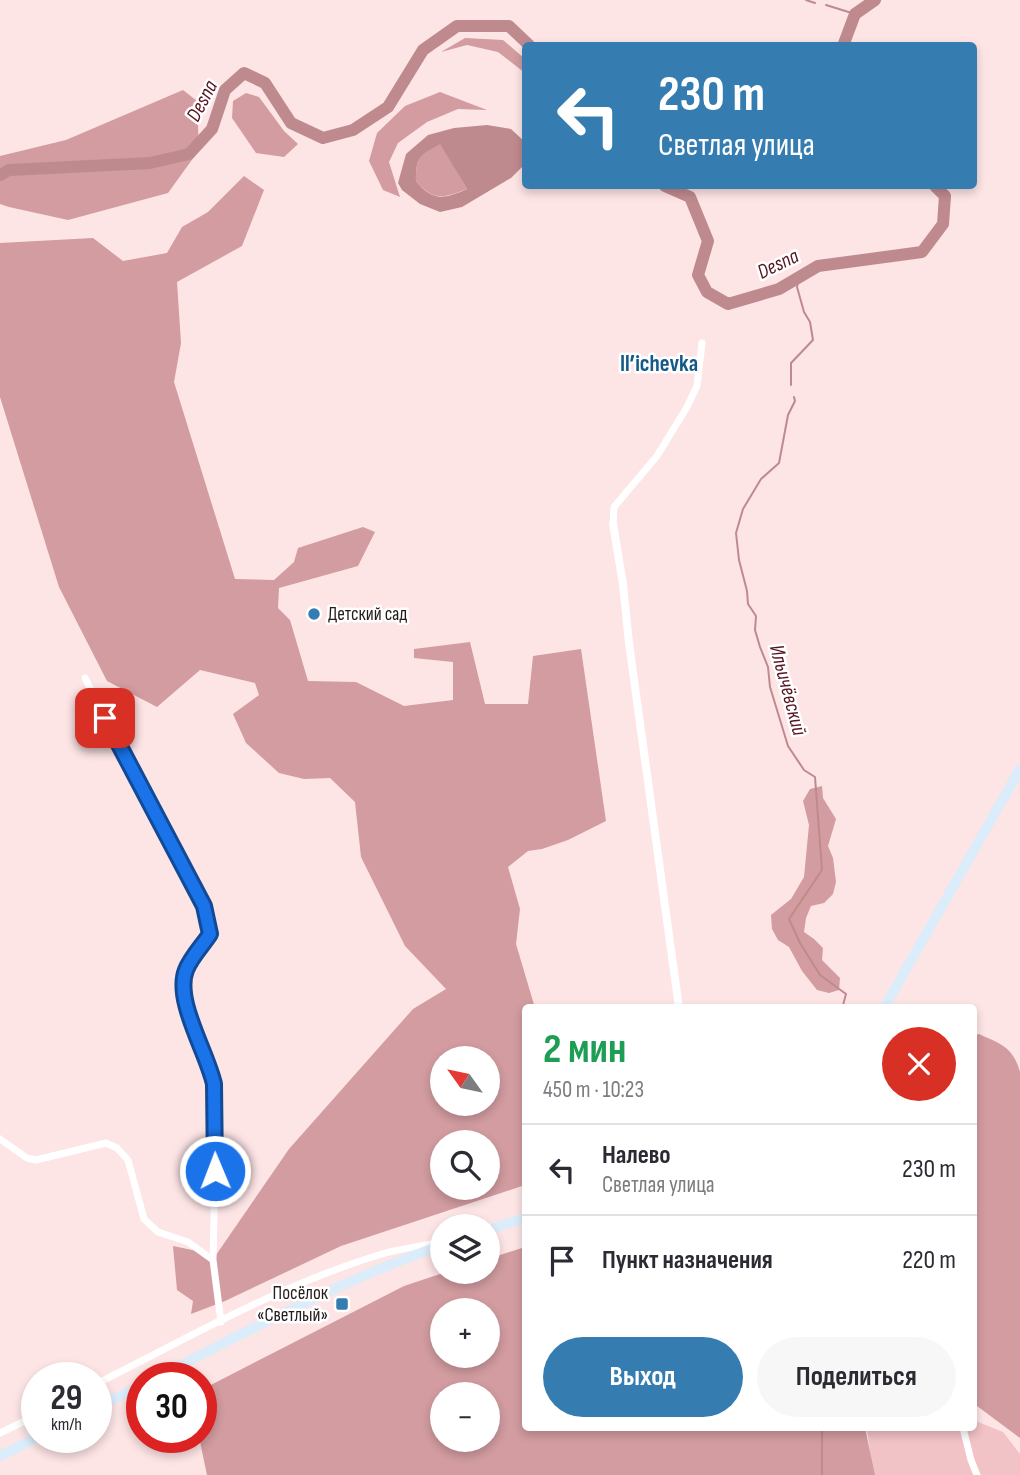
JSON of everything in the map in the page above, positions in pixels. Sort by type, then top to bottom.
[{"type":"main road","points":[[886,1004],[1020,769]]},
{"type":"main road","points":[[500,1226],[522,1219]]},
{"type":"main road","points":[[187,1362],[344,1284],[430,1248]]},
{"type":"main road","points":[[0,1456],[21,1446]]},
{"type":"street","points":[[678,1004],[613,524],[614,507],[657,456],[687,407],[697,386],[702,342]]},
{"type":"street","points":[[85,678],[204,906],[210,934],[186,969],[182,989],[214,1084],[213,1260],[221,1322]]},
{"type":"street","points":[[0,1139],[27,1158],[36,1160],[106,1143],[117,1148],[128,1160],[145,1219],[158,1232],[188,1242],[213,1260]]},
{"type":"street","points":[[112,1376],[325,1274],[389,1252],[430,1245]]},
{"type":"street","points":[[0,1433],[21,1423]]},
{"type":"street","points":[[964,1431],[977,1475]]},
{"type":"shaded area","points":[[465,38],[503,40],[522,56],[522,71],[498,52],[467,45],[441,52]]},
{"type":"shaded area","points":[[183,90],[197,101],[199,150],[168,193],[68,220],[0,204],[0,156],[66,140]]},
{"type":"shaded area","points":[[440,92],[487,110],[458,109],[427,122],[398,143],[389,162],[400,197],[383,190],[369,161],[377,133],[405,106]]},
{"type":"shaded area","points":[[246,93],[259,97],[284,131],[298,144],[284,157],[256,153],[232,118],[233,101]]},
{"type":"shaded area","points":[[487,125],[511,129],[522,139],[522,167],[511,178],[462,207],[440,212],[420,204],[402,190],[398,183],[406,154],[428,135],[454,128]],"holes":[[[440,144],[467,189],[439,197],[428,193],[416,181],[418,161],[427,151]]]},
{"type":"shaded area","points":[[440,143],[467,189],[439,196],[428,192],[416,181],[420,157]]},
{"type":"shaded area","points":[[244,176],[264,190],[242,246],[177,282],[181,343],[174,382],[235,579],[274,580],[294,562],[298,548],[363,527],[375,532],[358,566],[279,588],[278,608],[290,620],[308,681],[356,682],[404,706],[453,700],[453,662],[414,658],[414,649],[470,642],[485,704],[528,704],[533,656],[581,649],[606,821],[568,840],[528,851],[508,867],[520,909],[516,944],[534,1004],[522,1004],[522,1186],[500,1193],[500,1130],[430,1130],[430,1200],[480,1200],[430,1214],[430,1216],[341,1246],[225,1301],[191,1314],[193,1301],[177,1290],[173,1246],[216,1255],[289,1149],[413,1009],[446,989],[405,946],[361,857],[355,802],[330,778],[304,779],[279,773],[246,743],[233,714],[259,695],[255,683],[200,670],[157,707],[107,681],[59,587],[0,397],[0,243],[93,238],[123,261],[167,253],[182,227],[208,212]]},
{"type":"shaded area","points":[[822,786],[823,798],[836,819],[828,846],[833,858],[836,882],[833,894],[824,903],[811,906],[804,932],[823,948],[822,960],[840,978],[839,990],[829,993],[817,990],[802,971],[789,947],[778,940],[772,929],[771,915],[791,899],[804,877],[809,825],[803,801],[810,789]]},
{"type":"shaded area","points":[[977,1035],[1000,1044],[1010,1052],[1020,1072],[1020,1438],[977,1406]]},
{"type":"shaded area","points":[[522,1248],[522,1431],[866,1431],[875,1475],[207,1475],[202,1453],[217,1453],[217,1382],[404,1286],[430,1277],[430,1284],[500,1284],[500,1255]]},
{"type":"shaded area","points":[[977,1422],[1003,1432],[1020,1454],[1020,1475],[873,1475],[867,1431],[977,1431]]},
{"type":"waterway","points":[[806,0],[815,3]]},
{"type":"waterway","name":"Desna","points":[[844,42],[855,14],[875,0]]},
{"type":"waterway","points":[[826,5],[855,14]]},
{"type":"waterway","name":"Desna","points":[[0,175],[9,170],[150,163],[189,154],[212,129],[225,90],[244,73],[265,83],[291,123],[323,138],[353,130],[388,107],[423,50],[457,26],[509,26],[526,42]]},
{"type":"waterway","name":"Desna","points":[[672,189],[690,197],[708,241],[698,275],[707,292],[728,304],[779,289],[818,266],[922,252],[943,224],[945,196],[938,189]]},
{"type":"waterway","points":[[791,385],[791,363],[813,340],[810,322],[804,312],[797,287],[799,277]]},
{"type":"waterway","name":"Ильичёвский","points":[[794,397],[779,463],[761,479],[743,509],[736,533],[748,604],[756,616],[755,630],[768,667],[770,687],[788,746],[804,770],[815,777],[822,870],[789,919],[820,975],[846,994],[843,1004]]},
{"type":"waterway","points":[[822,1431],[822,1475]]},
{"type":"place","name":"Детский сад","points":[[314,614]]},
{"type":"place","name":"Посёлок «Светлый»","points":[[342,1304]]},
{"type":"district","name":"Il’ichevka","points":[[659,364]]},
{"type":"route","points":[[105,718],[204,906],[210,934],[186,969],[182,989],[214,1084],[215,1171]]}]
